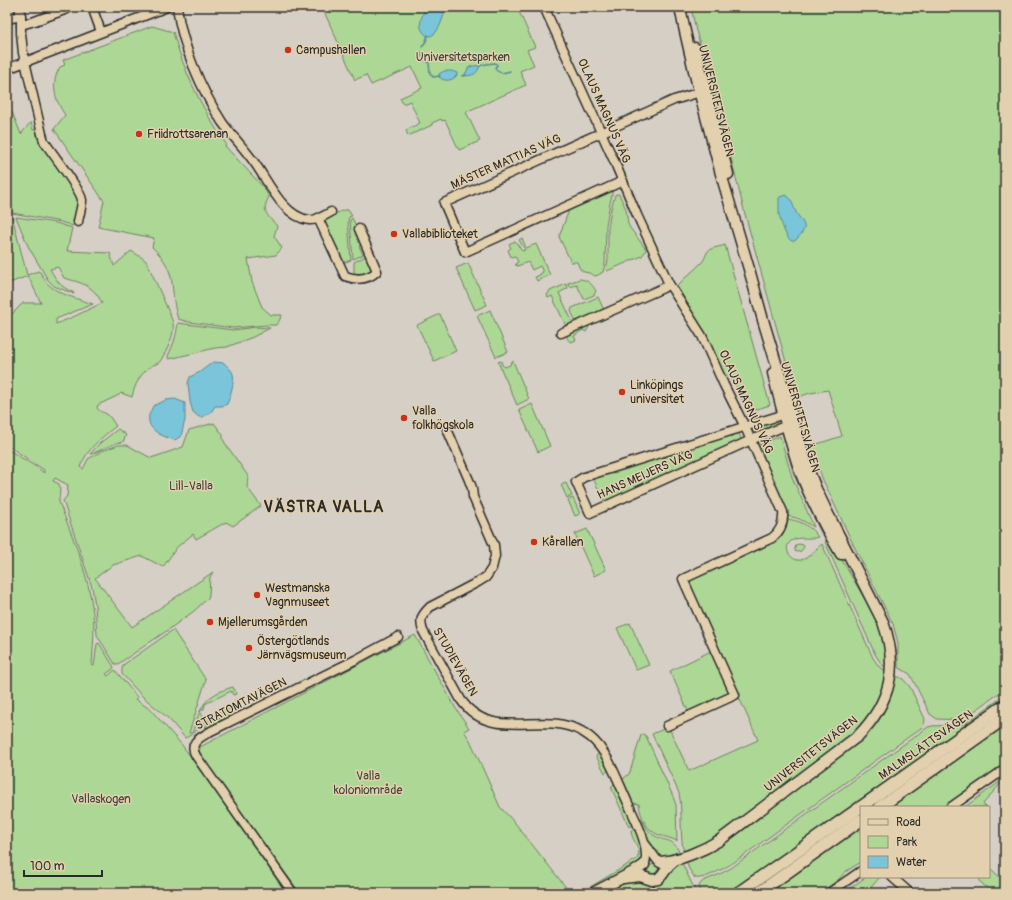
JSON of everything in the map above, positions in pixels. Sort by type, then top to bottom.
[{"type":"highway","name":"MALMSLÄTTSVÄGEN","points":[[862,806],[1005,705]]},
{"type":"highway","name":"MALMSLÄTTSVÄGEN","points":[[881,806],[1005,718]]},
{"type":"highway","name":"MALMSLÄTTSVÄGEN","points":[[738,893],[860,808]]},
{"type":"highway","points":[[758,893],[860,821]]},
{"type":"main road","name":"UNIVERSITETSVÄGEN","points":[[659,861],[665,862],[676,859],[705,848],[720,840],[858,736],[867,727],[879,709],[887,692],[891,662],[889,639],[883,622],[816,489],[775,383],[763,320],[721,174],[703,89],[688,42],[682,7]]},
{"type":"main road","name":"UNIVERSITETSVÄGEN","points":[[663,873],[676,859]]},
{"type":"main road","points":[[593,893],[623,878],[650,860],[659,861],[663,867],[663,873],[660,878],[655,880],[640,876],[623,878]]},
{"type":"main road","points":[[644,864],[643,872],[647,878]]},
{"type":"street","points":[[19,7],[21,16],[20,33],[25,62],[42,134],[44,141],[76,186],[81,196],[78,222]]},
{"type":"street","points":[[21,25],[52,15],[68,9],[69,7]]},
{"type":"street","points":[[92,7],[100,29]]},
{"type":"street","points":[[7,69],[167,7]]},
{"type":"street","points":[[177,7],[186,47],[205,93],[222,122],[254,162],[283,206],[295,215],[308,220],[318,218],[331,212]]},
{"type":"street","name":"OLAUS MAGNUS VÄG","points":[[544,7],[669,284],[702,336],[783,512],[781,528],[772,538],[683,579],[735,695],[667,726]]},
{"type":"street","points":[[7,19],[21,16]]},
{"type":"street","name":"MÄSTER MATTIAS VÄG","points":[[623,181],[465,252],[444,203],[674,100],[690,90],[703,89]]},
{"type":"street","points":[[318,218],[345,276],[362,279],[372,276],[377,271],[359,229]]},
{"type":"street","points":[[561,333],[669,284]]},
{"type":"street","name":"HANS MEIJERS VÄG","points":[[787,414],[584,476],[576,482],[590,513],[750,440],[790,424]]},
{"type":"street","name":"STUDIEVÄGEN","points":[[447,429],[469,480],[473,497],[494,545],[495,556],[492,568],[486,576],[478,582],[430,607],[426,611],[421,622],[423,631],[461,700],[475,715],[500,724],[546,723],[563,725],[574,728],[590,737],[605,756],[644,841],[659,861]]},
{"type":"street","name":"STRATOMTAVÄGEN","points":[[293,893],[196,756],[193,747],[198,739],[211,731],[398,638]]},
{"type":"street","points":[[953,806],[1003,774]]},
{"type":"street","name":"STUDIEVÄGEN","points":[[644,841],[646,854],[644,864]]},
{"type":"street","points":[[829,893],[860,872]]},
{"type":"street","points":[[893,878],[910,893]]},
{"type":"green space","name":"Universitetsparken","points":[[322,7],[517,7],[535,47],[527,50],[534,65],[520,71],[526,85],[466,112],[480,141],[459,150],[445,120],[442,121],[441,119],[432,123],[432,125],[408,136],[406,130],[420,123],[410,101],[403,104],[400,98],[422,88],[412,67],[371,85],[366,75],[355,80]]},
{"type":"green space","points":[[691,7],[1005,7],[1005,689],[962,720],[937,719],[930,714],[910,674],[898,667],[898,643],[893,624],[823,480],[811,446],[842,436],[828,390],[810,393],[796,398],[745,214],[710,75],[696,31]]},
{"type":"green space","name":"Friidrottsarenan","points":[[152,26],[173,32],[188,76],[209,117],[226,144],[225,146],[264,188],[269,197],[265,206],[266,213],[277,226],[274,236],[282,248],[276,255],[248,259],[252,282],[262,307],[271,315],[282,315],[276,325],[233,328],[178,319],[170,273],[161,256],[152,247],[154,238],[98,227],[104,201],[54,129],[65,115],[56,98],[55,92],[55,80],[57,73],[60,67],[65,65],[63,60]]},
{"type":"green space","points":[[12,112],[21,134],[31,122],[33,130],[36,129],[38,139],[76,196],[77,207],[73,226],[61,222],[7,212],[7,114]]},
{"type":"green space","points":[[612,191],[606,225],[605,264],[603,272],[595,276],[580,269],[577,262],[571,262],[559,237],[569,210]]},
{"type":"green space","points":[[616,194],[619,194],[626,209],[630,228],[646,250],[642,256],[607,271],[608,229],[611,209]]},
{"type":"green space","points":[[344,210],[348,210],[352,216],[349,217],[348,221],[351,260],[343,263],[324,220],[325,218]]},
{"type":"green space","points":[[7,215],[12,216],[27,275],[38,271],[48,284],[58,291],[93,304],[56,319],[56,324],[102,303],[91,288],[82,283],[64,278],[58,267],[50,269],[60,284],[74,294],[54,286],[48,280],[28,246],[16,217],[56,223],[72,228],[67,251],[110,253],[114,266],[131,251],[141,257],[148,264],[173,323],[172,337],[168,347],[159,362],[147,369],[141,376],[136,384],[132,397],[121,393],[98,405],[97,408],[108,415],[116,426],[91,449],[80,467],[83,469],[88,459],[102,451],[118,445],[127,445],[151,458],[183,447],[189,430],[214,423],[223,435],[225,443],[248,476],[247,487],[261,506],[233,526],[226,522],[196,539],[193,534],[177,547],[163,567],[142,556],[113,565],[95,578],[132,627],[213,572],[210,577],[208,598],[194,611],[168,630],[118,664],[115,664],[97,635],[92,587],[63,501],[67,496],[68,485],[55,478],[53,481],[59,484],[59,502],[80,557],[91,599],[94,626],[92,665],[94,666],[97,644],[99,643],[114,667],[106,674],[108,676],[115,670],[138,698],[135,699],[151,710],[182,745],[286,893],[7,893],[7,449],[44,473],[44,470],[7,445],[7,314],[10,316],[23,303],[41,303],[28,276],[7,284]]},
{"type":"green space","points":[[352,218],[363,244],[359,246],[363,255],[353,259],[350,220]]},
{"type":"green space","points":[[522,238],[526,248],[536,244],[550,275],[537,281],[535,277],[543,272],[540,266],[532,270],[528,262],[517,266],[515,264],[518,262],[515,256],[511,257],[508,250],[511,248],[509,244],[515,241],[522,251],[525,250],[519,240]]},
{"type":"green space","points":[[725,245],[770,405],[748,412],[735,384],[732,379],[724,374],[707,335],[677,286],[703,261],[709,250]]},
{"type":"green space","points":[[368,255],[374,269],[373,273],[354,277],[354,262]]},
{"type":"green space","points":[[468,263],[487,305],[475,310],[456,268]]},
{"type":"green space","points":[[580,279],[588,281],[591,284],[596,291],[594,295],[584,299],[577,285],[570,287],[568,283]]},
{"type":"green space","points":[[566,284],[568,288],[559,293],[573,323],[566,326],[552,296],[548,298],[547,295],[550,291]]},
{"type":"green space","points":[[598,297],[604,310],[576,322],[571,311],[572,308]]},
{"type":"green space","points":[[490,310],[508,352],[496,357],[477,316]]},
{"type":"green space","points":[[440,314],[456,351],[434,361],[417,325]]},
{"type":"green space","points":[[178,323],[233,330],[256,327],[270,328],[253,337],[227,347],[215,348],[169,359],[168,356]]},
{"type":"green space","points":[[588,325],[589,327],[586,332],[583,330],[574,336],[576,340],[571,342],[568,340],[567,334]]},
{"type":"green space","points":[[501,361],[502,365],[505,367],[510,365],[513,361],[529,399],[517,405],[498,362]]},
{"type":"green space","points":[[532,404],[550,446],[538,452],[519,410]]},
{"type":"green space","points":[[775,420],[777,426],[756,434],[754,433],[753,430],[755,427]]},
{"type":"green space","points":[[118,429],[126,435],[123,442],[116,443],[90,454],[100,443]]},
{"type":"green space","points":[[738,431],[742,441],[605,503],[592,476]]},
{"type":"green space","points":[[782,432],[823,528],[822,535],[794,475]]},
{"type":"green space","points":[[780,436],[792,477],[814,527],[797,518],[786,516],[757,446]]},
{"type":"green space","points":[[566,483],[572,496],[567,498],[561,485]]},
{"type":"green space","points":[[573,498],[580,514],[575,516],[568,500]]},
{"type":"green space","points":[[786,519],[804,524],[818,537],[799,538],[789,542],[787,549],[788,553],[793,558],[801,560],[810,555],[822,544],[873,658],[880,668],[887,671],[885,679],[877,705],[860,729],[725,831],[704,844],[684,853],[679,793],[652,734],[669,728],[689,771],[758,740],[689,583],[693,578],[775,539]]},
{"type":"green space","points":[[587,529],[606,570],[594,576],[575,534]]},
{"type":"green space","points":[[830,540],[879,623],[885,643],[887,668],[882,665],[875,654],[825,542]]},
{"type":"green space","points":[[796,545],[803,545],[804,547],[801,551],[797,552],[795,551],[795,548]]},
{"type":"green space","points":[[630,623],[649,665],[636,670],[617,628]]},
{"type":"green space","points":[[173,630],[206,680],[189,733],[192,733],[200,711],[204,719],[237,703],[235,700],[238,699],[241,705],[221,713],[204,723],[193,734],[185,738],[169,719],[142,696],[122,674],[123,665]]},
{"type":"green space","name":"Valla koloniområde","points":[[415,635],[455,707],[469,728],[464,731],[470,740],[500,807],[515,823],[568,890],[573,889],[575,893],[300,893],[199,754],[200,747]]},
{"type":"green space","points":[[711,651],[729,691],[722,696],[688,711],[670,671]]},
{"type":"green space","points":[[894,675],[903,679],[910,687],[925,719],[924,725],[733,863],[704,877],[695,878],[689,869],[686,860],[855,745],[866,734],[876,723],[884,710],[890,696]]},
{"type":"green space","points":[[233,687],[236,694],[233,695],[231,691],[205,704],[204,709],[200,711],[205,703],[210,698],[223,690]]},
{"type":"green space","points":[[1005,695],[1005,698],[729,893],[702,893],[700,890],[699,886],[703,881],[731,868],[928,727],[966,723]]},
{"type":"green space","points":[[230,712],[230,716],[207,728],[205,727],[216,719]]},
{"type":"green space","points":[[1005,725],[1005,763],[1002,765],[1003,766],[946,806],[889,806]]},
{"type":"green space","points":[[643,734],[646,736],[676,805],[677,841],[659,835],[648,827],[641,813],[639,804],[631,803],[620,781],[630,772],[641,735]]},
{"type":"green space","points":[[600,753],[609,770],[605,773],[596,756]]},
{"type":"green space","points":[[1001,781],[1005,783],[1005,787],[1000,784],[983,804],[985,806],[966,806]]},
{"type":"green space","points":[[614,784],[633,823],[629,827],[611,787]]},
{"type":"green space","points":[[641,818],[650,832],[655,836],[670,841],[675,845],[680,854],[660,858],[649,846],[638,819]]},
{"type":"green space","points":[[860,827],[860,863],[845,872],[839,879],[820,893],[767,893]]},
{"type":"green space","points":[[631,830],[637,831],[644,853],[643,862],[585,893],[580,893],[637,859],[639,851]]},
{"type":"green space","points":[[681,861],[698,893],[605,893],[621,883],[634,879],[650,883]]},
{"type":"green space","points":[[653,864],[657,866],[659,870],[657,874],[653,876],[649,874],[647,870],[649,866]]},
{"type":"green space","points":[[990,868],[1005,882],[1005,893],[993,893],[979,881],[981,878],[990,878]]},
{"type":"green space","points":[[865,878],[879,878],[866,893],[843,893]]},
{"type":"water","points":[[426,7],[445,7],[443,18],[438,30],[430,36],[427,36],[424,33],[420,22]]},
{"type":"water","points":[[480,65],[474,74],[464,76],[469,67]]},
{"type":"water","points":[[444,71],[452,71],[457,73],[457,75],[451,80],[443,80],[439,77],[439,74]]},
{"type":"water","points":[[786,195],[791,200],[804,227],[804,230],[794,241],[791,241],[786,235],[779,214],[779,198]]},
{"type":"water","points":[[213,362],[224,363],[232,371],[232,389],[227,404],[215,406],[211,412],[203,417],[199,417],[193,412],[190,402],[188,383],[190,377],[200,372]]},
{"type":"water","points":[[175,399],[185,403],[185,420],[181,436],[175,440],[161,435],[153,429],[150,425],[149,415],[153,406],[166,400]]},
{"type":"waterway","points":[[422,47],[428,35]]},
{"type":"waterway","points":[[421,52],[423,59],[429,63],[430,73],[433,77],[440,76]]},
{"type":"waterway","points":[[479,66],[495,63],[497,65],[495,68],[499,72],[503,73],[510,71]]},
{"type":"waterway","points":[[462,76],[466,75]]},
{"type":"place","name":"Campushallen","points":[[288,50]]},
{"type":"place","name":"Friidrottsarenan","points":[[139,134]]},
{"type":"place","name":"Vallabiblioteket","points":[[394,234]]},
{"type":"place","name":"Linköpings universitet","points":[[622,392]]},
{"type":"place","name":"Valla folkhögskola","points":[[404,418]]},
{"type":"place","name":"Kårallen","points":[[534,542]]},
{"type":"place","name":"Westmanska Vagnmuseet","points":[[257,595]]},
{"type":"place","name":"Mjellerumsgården","points":[[210,622]]},
{"type":"place","name":"Östergötlands Järnvägsmuseum","points":[[249,648]]},
{"type":"district","name":"VÄSTRA VALLA","points":[[324,507]]},
{"type":"park label","name":"Lill-Valla","points":[[191,486]]},
{"type":"park label","name":"Vallaskogen","points":[[101,799]]}]
